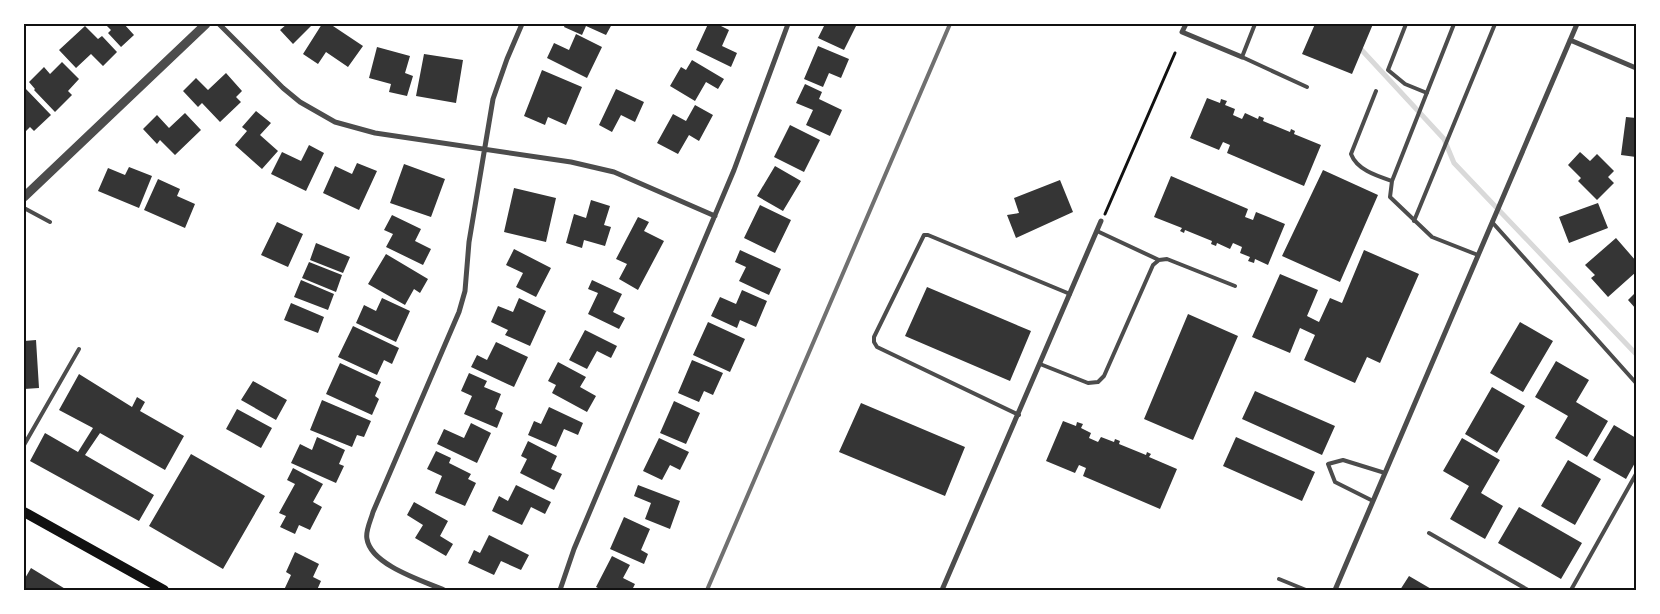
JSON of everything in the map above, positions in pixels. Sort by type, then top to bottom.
[{"type":"main road","points":[[24,512],[164,590]]},
{"type":"street","points":[[24,197],[206,24]]},
{"type":"street","points":[[220,24],[283,88],[300,102],[335,122],[375,133],[571,162],[614,172],[716,216]]},
{"type":"street","points":[[444,590],[396,568],[373,554],[366,537],[373,512],[459,312],[464,291],[469,242],[493,99],[522,24]]},
{"type":"street","points":[[560,590],[574,549],[716,216],[788,24]]},
{"type":"street","points":[[1186,24],[1182,32],[1242,57]]},
{"type":"street","points":[[1335,590],[1577,24]]},
{"type":"street","points":[[1570,40],[1636,68]]},
{"type":"street","points":[[942,590],[1101,221]]},
{"type":"lane","points":[[1255,24],[1242,57],[1307,87]]},
{"type":"lane","points":[[1406,24],[1388,70],[1405,84],[1427,93]]},
{"type":"lane","points":[[1454,24],[1392,181],[1390,197],[1432,237],[1478,255]]},
{"type":"lane","points":[[1414,220],[1495,24]]},
{"type":"lane","points":[[1376,91],[1350,154],[1353,162],[1373,174],[1392,181]]},
{"type":"lane","points":[[24,208],[50,222]]},
{"type":"lane","points":[[1492,222],[1636,383]]},
{"type":"lane","points":[[1097,231],[1159,260],[1167,259],[1235,286]]},
{"type":"lane","points":[[1019,415],[877,347],[874,337],[924,236],[1070,294]]},
{"type":"lane","points":[[1040,364],[1088,383],[1098,382],[1104,376],[1153,265],[1159,260]]},
{"type":"lane","points":[[24,445],[78,348]]},
{"type":"lane","points":[[1373,501],[1335,482],[1328,464],[1343,460],[1385,473]]},
{"type":"lane","points":[[1572,590],[1636,474]]},
{"type":"lane","points":[[1429,533],[1528,590]]},
{"type":"lane","points":[[1279,579],[1306,590]]},
{"type":"path","points":[[1101,221],[1175,53]]},
{"type":"building","points":[[105,24],[124,24],[134,35],[121,47],[108,33],[111,30]]},
{"type":"building","points":[[287,24],[313,24],[293,44],[280,30]]},
{"type":"building","points":[[322,24],[330,24],[363,46],[348,67],[326,52],[318,64],[303,54]]},
{"type":"building","points":[[565,24],[612,24],[606,35],[586,26],[582,35],[564,27]]},
{"type":"building","points":[[708,24],[717,24],[729,30],[722,46],[737,53],[731,67],[696,50]]},
{"type":"building","points":[[825,24],[857,24],[844,50],[818,38]]},
{"type":"building","points":[[1315,24],[1373,24],[1352,74],[1302,54]]},
{"type":"building","points":[[85,26],[98,39],[102,36],[117,52],[103,66],[91,54],[76,68],[59,50]]},
{"type":"building","points":[[576,34],[602,47],[587,78],[547,58],[554,43],[569,50]]},
{"type":"building","points":[[818,46],[849,59],[841,78],[829,73],[823,87],[804,79]]},
{"type":"building","points":[[377,47],[410,56],[405,73],[413,76],[407,96],[389,92],[391,84],[369,78]]},
{"type":"building","points":[[424,54],[463,60],[456,103],[416,96]]},
{"type":"building","points":[[692,60],[724,79],[718,89],[706,82],[695,101],[670,86],[681,67],[686,70]]},
{"type":"building","points":[[62,62],[79,79],[68,91],[72,95],[55,112],[29,82],[44,67],[50,74]]},
{"type":"building","points":[[542,70],[582,87],[566,125],[548,117],[545,125],[524,116]]},
{"type":"building","points":[[226,73],[242,91],[236,97],[241,102],[220,122],[202,103],[198,107],[183,91],[196,78],[208,90]]},
{"type":"building","points":[[805,84],[822,92],[819,99],[842,110],[830,136],[806,125],[813,110],[796,103]]},
{"type":"building","points":[[24,87],[51,115],[34,131],[30,127],[24,133]]},
{"type":"building","points":[[616,89],[644,102],[635,122],[621,115],[612,132],[599,125]]},
{"type":"building","points":[[1207,98],[1220,103],[1221,99],[1227,101],[1225,105],[1235,109],[1233,115],[1242,119],[1245,113],[1258,119],[1259,116],[1264,118],[1263,121],[1290,132],[1291,129],[1295,131],[1294,134],[1321,145],[1304,186],[1227,153],[1230,145],[1223,142],[1219,150],[1190,138]]},
{"type":"building","points":[[695,105],[713,115],[699,141],[689,135],[678,154],[657,143],[673,114],[686,121]]},
{"type":"building","points":[[256,111],[271,123],[260,135],[278,151],[262,169],[235,145],[247,131],[242,127]]},
{"type":"building","points":[[185,113],[201,130],[175,155],[160,140],[157,144],[143,129],[157,115],[169,128]]},
{"type":"building","points":[[1626,117],[1636,118],[1636,157],[1621,155]]},
{"type":"building","points":[[790,125],[820,140],[804,172],[774,157]]},
{"type":"building","points":[[309,145],[324,153],[306,191],[271,174],[282,152],[301,161]]},
{"type":"building","points":[[1580,152],[1590,161],[1597,154],[1614,171],[1608,177],[1614,183],[1597,200],[1578,181],[1581,178],[1568,165]]},
{"type":"building","points":[[357,163],[377,171],[359,210],[323,193],[335,166],[352,174]]},
{"type":"building","points":[[404,164],[445,179],[431,217],[390,203]]},
{"type":"building","points":[[775,166],[801,181],[783,211],[757,196]]},
{"type":"building","points":[[129,167],[152,176],[139,208],[98,191],[108,168],[125,175]]},
{"type":"building","points":[[1323,170],[1378,195],[1340,282],[1282,256]]},
{"type":"building","points":[[1171,176],[1248,209],[1245,217],[1253,220],[1256,212],[1285,224],[1268,265],[1255,259],[1254,263],[1248,261],[1250,257],[1240,253],[1242,247],[1233,243],[1230,249],[1217,243],[1216,246],[1211,244],[1212,241],[1185,230],[1184,233],[1180,231],[1182,228],[1154,217]]},
{"type":"building","points":[[158,179],[180,189],[177,196],[195,204],[185,228],[144,210]]},
{"type":"building","points":[[1060,180],[1073,212],[1016,238],[1007,215],[1019,213],[1014,198]]},
{"type":"building","points":[[514,188],[556,198],[546,242],[504,232]]},
{"type":"building","points":[[591,200],[610,206],[604,225],[611,227],[605,246],[584,240],[582,248],[566,243],[574,214],[586,218]]},
{"type":"building","points":[[1598,203],[1608,228],[1569,243],[1559,217]]},
{"type":"building","points":[[760,205],[791,220],[775,253],[744,238]]},
{"type":"building","points":[[392,215],[421,229],[415,241],[431,249],[423,265],[386,247],[393,234],[384,230]]},
{"type":"building","points":[[638,217],[649,222],[644,231],[664,241],[638,290],[619,279],[627,264],[616,259]]},
{"type":"building","points":[[277,222],[303,234],[288,267],[261,255]]},
{"type":"building","points":[[1616,238],[1636,261],[1636,272],[1608,297],[1591,278],[1595,275],[1585,265]]},
{"type":"building","points":[[316,243],[350,257],[343,273],[310,260]]},
{"type":"building","points":[[514,249],[551,268],[536,297],[516,287],[523,273],[506,265]]},
{"type":"building","points":[[740,250],[781,269],[769,295],[739,281],[746,267],[735,262]]},
{"type":"building","points":[[1364,250],[1419,274],[1380,363],[1367,357],[1355,383],[1304,360],[1315,335],[1300,328],[1290,353],[1252,337],[1280,274],[1318,290],[1307,316],[1319,322],[1330,298],[1342,303]]},
{"type":"building","points":[[386,254],[428,279],[420,293],[414,289],[405,305],[368,284]]},
{"type":"building","points":[[309,262],[342,275],[336,292],[302,278]]},
{"type":"building","points":[[301,280],[334,294],[328,310],[294,297]]},
{"type":"building","points":[[592,280],[622,294],[613,312],[625,318],[619,329],[588,314],[598,293],[588,289]]},
{"type":"building","points":[[927,287],[1031,331],[1010,381],[905,336]]},
{"type":"building","points":[[742,290],[767,301],[756,327],[740,320],[737,328],[711,316],[720,297],[736,304]]},
{"type":"building","points":[[1636,292],[1636,309],[1628,300]]},
{"type":"building","points":[[382,298],[410,311],[396,342],[356,323],[364,305],[376,311]]},
{"type":"building","points":[[519,298],[546,311],[530,346],[505,335],[508,330],[491,322],[498,306],[513,312]]},
{"type":"building","points":[[291,303],[324,317],[318,333],[284,320]]},
{"type":"building","points":[[1188,314],[1238,336],[1193,440],[1144,419]]},
{"type":"building","points":[[708,322],[745,339],[730,372],[693,355]]},
{"type":"building","points":[[1520,322],[1553,341],[1523,392],[1490,373]]},
{"type":"building","points":[[353,326],[399,348],[392,364],[384,360],[377,375],[338,357]]},
{"type":"building","points":[[585,330],[617,346],[611,358],[597,351],[587,369],[569,360]]},
{"type":"building","points":[[36,340],[39,388],[24,389],[24,341]]},
{"type":"building","points":[[496,342],[528,357],[514,387],[471,367],[477,355],[487,360]]},
{"type":"building","points":[[692,360],[723,373],[713,395],[704,391],[699,402],[678,393]]},
{"type":"building","points":[[1556,361],[1589,380],[1576,402],[1608,421],[1587,457],[1555,438],[1568,416],[1535,397]]},
{"type":"building","points":[[558,362],[586,377],[580,387],[596,396],[587,412],[552,393],[556,385],[548,381]]},
{"type":"building","points":[[340,363],[381,382],[375,396],[379,399],[372,415],[326,394]]},
{"type":"building","points":[[469,373],[487,381],[484,387],[501,394],[495,409],[503,413],[497,428],[464,414],[472,396],[461,391]]},
{"type":"building","points":[[79,374],[132,407],[137,397],[145,402],[140,411],[184,436],[165,470],[100,433],[85,455],[154,495],[139,521],[30,461],[45,433],[78,452],[93,428],[59,410]]},
{"type":"building","points":[[253,381],[287,400],[276,420],[241,400]]},
{"type":"building","points":[[1492,387],[1525,406],[1497,453],[1465,434]]},
{"type":"building","points":[[1255,391],[1335,426],[1322,455],[1242,419]]},
{"type":"building","points":[[322,400],[371,421],[364,437],[357,435],[352,447],[310,430]]},
{"type":"building","points":[[674,401],[700,413],[686,444],[660,433]]},
{"type":"building","points":[[861,403],[965,447],[945,496],[839,452]]},
{"type":"building","points":[[549,407],[583,423],[578,435],[564,429],[556,447],[528,435],[534,421],[541,424]]},
{"type":"building","points":[[237,409],[272,428],[261,448],[226,429]]},
{"type":"building","points":[[1063,421],[1076,426],[1077,422],[1083,424],[1081,428],[1091,433],[1089,438],[1098,442],[1101,437],[1114,442],[1115,439],[1120,441],[1119,444],[1146,455],[1147,452],[1151,454],[1149,457],[1177,469],[1160,509],[1083,476],[1086,468],[1079,465],[1075,473],[1046,461]]},
{"type":"building","points":[[471,423],[491,433],[477,463],[437,444],[444,429],[464,438]]},
{"type":"building","points":[[1614,425],[1636,438],[1636,461],[1626,479],[1593,460]]},
{"type":"building","points":[[317,437],[345,450],[339,464],[344,466],[336,483],[291,463],[300,444],[312,450]]},
{"type":"building","points":[[1236,437],[1315,472],[1302,501],[1223,466]]},
{"type":"building","points":[[659,438],[689,452],[680,470],[670,465],[662,480],[643,471]]},
{"type":"building","points":[[1462,438],[1500,460],[1481,493],[1503,506],[1485,539],[1450,519],[1469,486],[1443,471]]},
{"type":"building","points":[[528,441],[557,456],[551,469],[562,474],[554,490],[520,473],[527,459],[521,456]]},
{"type":"building","points":[[436,451],[451,458],[449,463],[471,474],[468,479],[476,483],[465,506],[435,493],[442,476],[427,469]]},
{"type":"building","points":[[191,454],[265,496],[223,569],[149,526]]},
{"type":"building","points":[[1568,460],[1601,479],[1575,525],[1541,506]]},
{"type":"building","points":[[293,468],[323,484],[313,502],[322,507],[310,530],[299,525],[295,534],[280,527],[286,516],[279,513],[295,484],[287,480]]},
{"type":"building","points":[[516,485],[551,502],[545,514],[531,507],[522,525],[492,511],[499,496],[508,501]]},
{"type":"building","points":[[638,485],[680,501],[670,529],[645,519],[651,503],[634,496]]},
{"type":"building","points":[[414,502],[448,521],[440,536],[453,544],[446,556],[415,538],[423,525],[407,515]]},
{"type":"building","points":[[1519,507],[1582,543],[1561,579],[1498,543]]},
{"type":"building","points":[[624,517],[650,529],[641,550],[648,554],[644,564],[610,549]]},
{"type":"building","points":[[489,535],[529,555],[521,570],[501,561],[494,575],[468,563],[474,550],[480,553]]},
{"type":"building","points":[[295,552],[319,564],[313,577],[321,581],[317,590],[284,590],[291,575],[286,572]]},
{"type":"building","points":[[612,556],[630,565],[623,578],[635,584],[632,590],[602,590],[596,587]]},
{"type":"building","points":[[31,568],[67,590],[24,590],[24,580]]},
{"type":"building","points":[[1409,576],[1433,590],[1400,590]]},
{"type":"waterway","points":[[1358,46],[1444,139],[1454,163],[1636,354]]},
{"type":"railway","points":[[707,590],[950,24]]}]
